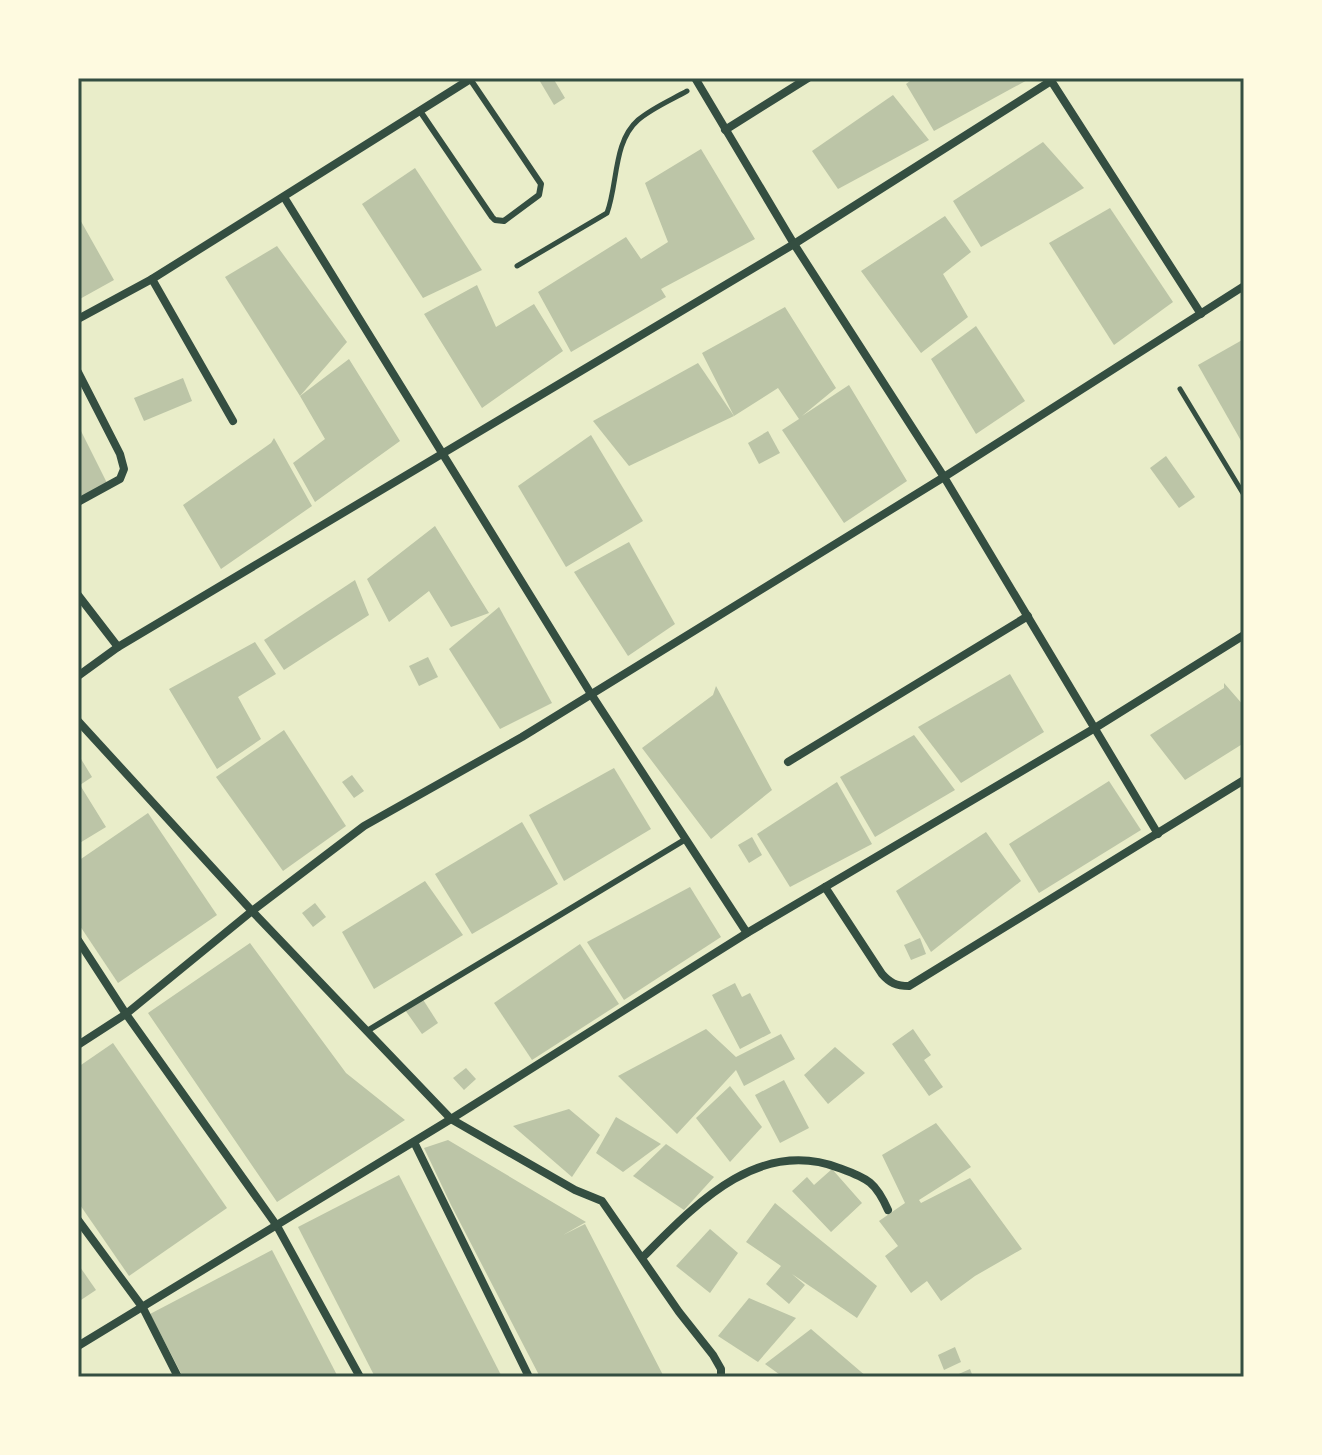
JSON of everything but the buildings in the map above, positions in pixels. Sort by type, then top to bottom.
[{"type":"street","points":[[725,130],[808,78]]},
{"type":"street","points":[[78,319],[152,279],[471,79]]},
{"type":"street","points":[[78,676],[118,647],[794,244],[1050,79],[1201,314]]},
{"type":"street","points":[[697,81],[794,244],[944,477],[1158,834]]},
{"type":"street","points":[[284,197],[591,694],[747,933]]},
{"type":"street","points":[[152,279],[233,421]]},
{"type":"street","points":[[78,1045],[126,1014],[252,911],[364,826],[522,737],[944,477],[1244,286]]},
{"type":"street","points":[[78,372],[120,454],[124,469],[120,479],[78,502]]},
{"type":"street","points":[[78,595],[118,647]]},
{"type":"street","points":[[788,762],[1028,616]]},
{"type":"street","points":[[78,1346],[414,1142],[747,933],[1095,728],[1244,635]]},
{"type":"street","points":[[78,721],[252,911],[451,1119],[575,1190],[602,1201],[679,1312],[713,1355],[721,1369],[721,1377]]},
{"type":"street","points":[[825,887],[882,974],[889,982],[909,986],[1244,780]]},
{"type":"street","points":[[78,940],[126,1014],[277,1226],[360,1377]]},
{"type":"street","points":[[414,1142],[529,1377]]},
{"type":"street","points":[[643,1257],[701,1201],[768,1163],[798,1158],[812,1160],[868,1179],[888,1210]]},
{"type":"street","points":[[78,1220],[143,1308],[178,1377]]},
{"type":"lane","points":[[420,111],[492,217],[504,221],[539,195],[541,184],[471,79]]},
{"type":"lane","points":[[367,1031],[686,839]]},
{"type":"path","points":[[517,266],[607,213],[620,153],[631,129],[639,120],[697,81]]},
{"type":"path","points":[[1180,389],[1244,495]]}]
